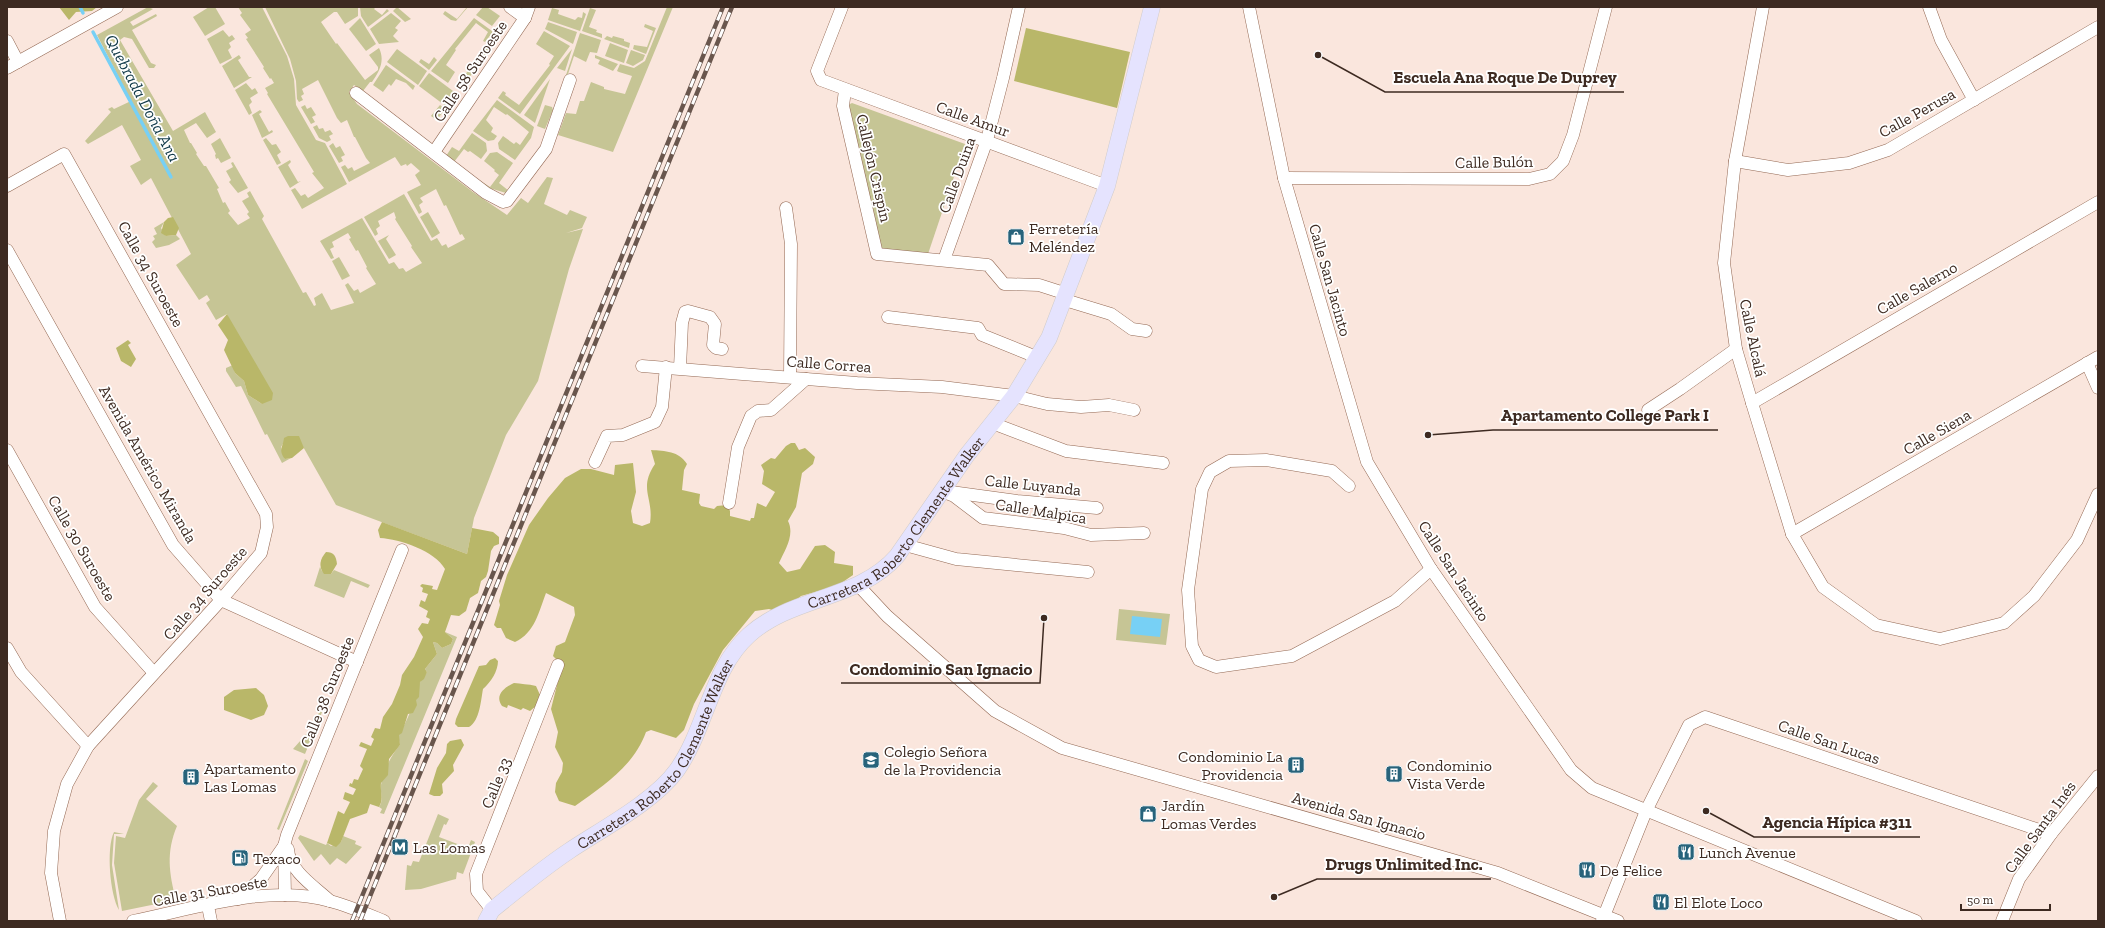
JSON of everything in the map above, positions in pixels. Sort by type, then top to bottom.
[{"type":"main road","name":"Carretera Roberto Clemente Walker","points":[[489,915],[560,858],[652,796],[666,783],[677,770],[698,733],[724,667],[748,636],[764,623],[790,609],[858,585],[874,578],[888,568],[941,491],[1014,396],[1049,338],[1066,297],[1107,186],[1152,7]]},
{"type":"street","points":[[7,68],[117,7]]},
{"type":"street","points":[[510,7],[527,13]]},
{"type":"street","name":"Calle Amur","points":[[842,7],[817,71],[820,80],[844,90],[987,140],[1107,186]]},
{"type":"street","name":"Calle Duina","points":[[944,260],[987,140],[1019,7]]},
{"type":"street","name":"Calle San Jacinto","points":[[1248,7],[1284,178],[1367,462],[1431,569],[1571,770],[1592,788],[1916,921]]},
{"type":"street","name":"Calle Bulón","points":[[1284,178],[1529,179],[1550,174],[1563,161],[1573,135],[1606,7]]},
{"type":"street","name":"Calle Alcalá","points":[[1763,7],[1735,161],[1724,263],[1736,349],[1752,403],[1792,534],[1823,588],[1876,625],[1940,639],[2004,622],[2034,596],[2077,540],[2098,494]]},
{"type":"street","points":[[1929,7],[1941,40],[1974,100]]},
{"type":"street","name":"Calle 58 Suroeste","points":[[434,152],[527,13]]},
{"type":"street","name":"Calle Perusa","points":[[1735,161],[1788,170],[1849,163],[1888,150],[2098,27]]},
{"type":"street","points":[[7,41],[18,62]]},
{"type":"street","points":[[356,93],[498,201],[507,201],[546,149],[570,80]]},
{"type":"street","name":"Callejón Crispín","points":[[844,90],[843,106],[878,254],[944,260]]},
{"type":"street","name":"Calle 34 Suroeste","points":[[7,186],[64,154],[266,514],[266,533],[261,553],[221,600],[88,746],[68,784],[54,831],[51,873],[60,921]]},
{"type":"street","name":"Calle Salerno","points":[[1752,403],[2098,202]]},
{"type":"street","points":[[786,208],[791,244],[790,377]]},
{"type":"street","name":"Avenida Américo Miranda","points":[[7,250],[173,545],[221,600],[357,662]]},
{"type":"street","points":[[944,260],[988,265],[1004,284],[1039,285],[1111,314],[1132,329],[1146,330]]},
{"type":"street","points":[[680,368],[682,323],[684,312],[688,311],[710,316],[715,324],[713,345],[716,348],[722,349]]},
{"type":"street","points":[[888,318],[978,328],[982,336],[1029,354],[1037,360]]},
{"type":"street","points":[[1648,410],[1736,349]]},
{"type":"street","points":[[2093,360],[2098,388]]},
{"type":"street","name":"Calle Siena","points":[[1792,534],[2093,360]]},
{"type":"street","name":"Calle Correa","points":[[642,366],[942,387],[1014,396],[1047,404],[1081,407],[1108,405],[1134,410]]},
{"type":"street","points":[[595,462],[607,436],[624,435],[655,422],[662,406],[666,367]]},
{"type":"street","points":[[729,503],[738,447],[751,416],[758,411],[771,410],[806,378]]},
{"type":"street","points":[[992,423],[1066,451],[1162,464]]},
{"type":"street","name":"Calle 30 Suroeste","points":[[7,450],[95,607],[154,673]]},
{"type":"street","points":[[1349,486],[1332,471],[1266,460],[1230,462],[1210,472],[1202,489],[1188,590],[1192,646],[1199,660],[1216,667],[1292,656],[1395,601],[1431,569]]},
{"type":"street","name":"Calle Luyanda","points":[[941,491],[1017,501],[1098,508]]},
{"type":"street","name":"Calle Malpica","points":[[941,491],[954,496],[983,518],[1064,528],[1091,535],[1144,533]]},
{"type":"street","points":[[905,545],[956,559],[1088,572]]},
{"type":"street","name":"Calle 38 Suroeste","points":[[285,895],[285,841],[402,550]]},
{"type":"street","name":"Avenida San Ignacio","points":[[858,585],[887,616],[995,711],[1062,748],[1498,873],[1603,918],[1618,921]]},
{"type":"street","points":[[7,648],[21,672],[88,746]]},
{"type":"street","name":"Calle 33","points":[[489,915],[477,891],[476,874],[558,665]]},
{"type":"street","name":"Calle San Lucas","points":[[1603,918],[1646,811],[1689,725],[1705,716],[2051,834]]},
{"type":"street","name":"Calle Santa Inés","points":[[2002,921],[2018,879],[2051,834],[2098,776]]},
{"type":"street","points":[[238,899],[261,879],[285,841]]},
{"type":"street","points":[[285,841],[288,856],[292,864],[330,900]]},
{"type":"street","name":"Calle 31 Suroeste","points":[[133,921],[238,899],[285,895],[330,900],[384,921]]},
{"type":"street","points":[[208,906],[211,921]]},
{"type":"shaded area","points":[[59,7],[97,7],[92,11],[76,12],[69,20]]},
{"type":"shaded area","points":[[148,7],[153,9],[130,22],[133,26],[156,14],[157,16],[132,30],[151,63],[156,65],[154,68],[149,68],[132,39],[124,37],[120,40],[173,131],[205,112],[216,132],[207,138],[196,123],[184,130],[197,153],[196,154],[204,166],[206,166],[219,188],[217,189],[223,203],[225,202],[230,211],[228,213],[238,225],[250,218],[247,214],[249,212],[242,201],[249,197],[247,193],[250,191],[264,216],[262,219],[303,293],[306,292],[314,306],[316,305],[314,298],[322,293],[331,310],[354,303],[345,285],[348,283],[354,291],[358,289],[360,293],[376,284],[366,268],[367,267],[358,250],[356,251],[349,239],[351,238],[348,233],[332,242],[334,247],[330,249],[334,258],[331,259],[320,241],[362,218],[389,264],[394,262],[399,269],[403,268],[406,272],[422,263],[395,219],[394,212],[378,221],[380,226],[376,229],[378,234],[375,236],[364,217],[404,194],[431,241],[437,238],[442,246],[446,244],[448,248],[465,239],[462,234],[460,235],[446,205],[444,206],[436,189],[420,198],[423,202],[419,205],[422,212],[419,214],[407,192],[421,185],[415,175],[420,171],[411,163],[407,166],[406,164],[401,166],[395,157],[349,182],[341,167],[345,165],[348,169],[352,167],[354,171],[370,163],[354,137],[347,120],[341,123],[337,118],[318,80],[302,89],[304,94],[301,96],[303,100],[299,102],[297,99],[296,81],[290,59],[265,7],[358,7],[358,16],[345,24],[337,12],[334,12],[321,22],[336,44],[337,43],[365,80],[378,70],[378,67],[369,55],[379,48],[381,52],[381,65],[372,82],[370,82],[363,91],[354,85],[349,92],[357,104],[473,192],[507,215],[521,198],[528,203],[547,177],[553,178],[544,204],[567,215],[570,210],[587,217],[582,228],[566,233],[583,229],[569,269],[538,381],[506,435],[474,518],[467,554],[336,505],[297,436],[284,442],[281,447],[285,459],[291,458],[282,463],[267,434],[265,435],[241,386],[236,387],[226,371],[226,368],[233,365],[235,373],[244,381],[248,395],[262,404],[227,314],[216,320],[206,303],[210,300],[207,295],[199,300],[176,265],[191,254],[151,178],[141,185],[130,166],[141,160],[122,125],[88,144],[85,141],[111,112],[108,109],[112,107],[114,109],[131,101],[97,35]]},
{"type":"shaded area","points":[[209,7],[215,7],[225,24],[205,36],[193,17]]},
{"type":"shaded area","points":[[238,7],[262,7],[287,56],[294,79],[296,105],[316,140],[325,143],[347,184],[302,209],[291,190],[295,188],[301,196],[305,194],[308,198],[324,188],[312,173],[314,172],[267,94],[268,93],[265,88],[274,83],[263,68],[264,67],[246,39],[248,38],[245,34],[251,30],[240,15],[242,13]]},
{"type":"shaded area","points":[[360,7],[376,7],[374,9],[382,15],[387,9],[389,11],[368,27],[361,16]]},
{"type":"shaded area","points":[[397,7],[411,19],[405,22],[393,11]]},
{"type":"shaded area","points":[[467,7],[456,21],[451,20],[443,14],[445,11],[457,19]]},
{"type":"shaded area","points":[[483,7],[487,7],[500,16],[492,26],[476,15]]},
{"type":"shaded area","points":[[667,7],[673,7],[613,152],[558,135],[566,113],[576,114],[580,101],[584,101],[591,82],[604,87],[604,89],[625,94],[632,76],[617,71],[620,64],[634,68],[645,61]]},
{"type":"shaded area","points":[[552,8],[559,10],[558,14],[575,20],[578,17],[582,18],[583,12],[586,14],[580,31],[548,20]]},
{"type":"shaded area","points":[[590,8],[596,10],[589,27],[602,34],[602,38],[582,31]]},
{"type":"shaded area","points":[[391,13],[401,21],[395,28],[398,30],[393,36],[399,42],[379,44],[370,29]]},
{"type":"shaded area","points":[[360,18],[376,44],[366,51],[349,29]]},
{"type":"shaded area","points":[[474,18],[492,31],[492,33],[485,42],[483,41],[488,32],[476,23],[455,49],[456,50],[446,65],[455,72],[448,83],[431,71]]},
{"type":"shaded area","points":[[548,22],[577,32],[573,44],[545,29]]},
{"type":"shaded area","points":[[645,24],[656,28],[646,54],[633,49],[634,45],[647,47],[653,31],[644,27]]},
{"type":"shaded area","points":[[1026,28],[1130,52],[1117,108],[1014,81]]},
{"type":"shaded area","points":[[223,30],[229,37],[232,35],[235,39],[229,43],[231,47],[228,50],[232,58],[220,64],[207,39]]},
{"type":"shaded area","points":[[544,31],[570,46],[520,114],[498,98],[503,91],[506,93],[505,95],[519,105],[550,65],[549,64],[554,56],[536,44]]},
{"type":"shaded area","points":[[580,33],[601,40],[597,53],[590,52],[586,62],[574,56],[568,74],[576,77],[575,81],[565,78]]},
{"type":"shaded area","points":[[494,35],[498,38],[484,57],[480,54]]},
{"type":"shaded area","points":[[607,36],[624,39],[624,41],[630,43],[629,48],[604,39]]},
{"type":"shaded area","points":[[610,43],[628,50],[624,63],[605,56]]},
{"type":"shaded area","points":[[397,49],[427,71],[418,85],[387,62]]},
{"type":"shaded area","points":[[572,49],[565,71],[557,68]]},
{"type":"shaded area","points":[[631,50],[645,55],[643,60],[633,66],[626,63]]},
{"type":"shaded area","points":[[239,55],[241,58],[238,60],[249,77],[252,77],[234,88],[222,66]]},
{"type":"shaded area","points":[[595,55],[618,64],[613,71],[598,64],[600,60],[595,58]]},
{"type":"shaded area","points":[[434,57],[437,60],[429,70],[419,62],[421,59],[429,64]]},
{"type":"shaded area","points":[[476,59],[480,63],[469,78],[465,75]]},
{"type":"shaded area","points":[[386,65],[415,86],[413,90],[406,83],[396,79],[391,86],[389,84],[383,92],[373,85]]},
{"type":"shaded area","points":[[429,73],[457,94],[447,107],[419,86]]},
{"type":"shaded area","points":[[550,79],[535,123],[524,115]]},
{"type":"shaded area","points":[[246,83],[252,90],[255,88],[258,93],[250,98],[252,102],[249,105],[252,113],[249,115],[235,90]]},
{"type":"shaded area","points":[[497,100],[534,127],[531,138],[515,160],[499,149],[498,143],[503,136],[514,144],[516,142],[520,145],[529,132],[507,114],[506,115],[494,107],[486,120],[493,128],[491,132],[497,136],[494,140],[488,141],[473,131]]},
{"type":"shaded area","points":[[852,103],[965,144],[927,257],[879,252],[848,105]]},
{"type":"shaded area","points":[[305,105],[307,109],[311,107],[316,115],[312,117],[315,122],[311,124],[301,107]]},
{"type":"shaded area","points":[[440,105],[445,109],[437,120],[431,116]]},
{"type":"shaded area","points":[[545,105],[552,107],[553,110],[545,129],[537,126]]},
{"type":"shaded area","points":[[260,110],[262,112],[259,114],[269,132],[272,130],[273,132],[262,138],[252,115]]},
{"type":"shaded area","points":[[317,125],[319,129],[323,128],[325,132],[330,130],[333,134],[329,136],[331,140],[327,142],[319,138],[313,127]]},
{"type":"shaded area","points":[[472,133],[486,143],[487,151],[481,159],[470,151],[468,152],[464,149],[454,162],[446,156],[452,147],[459,151]]},
{"type":"shaded area","points":[[220,138],[231,158],[221,163],[218,158],[216,159],[216,154],[211,144]]},
{"type":"shaded area","points":[[266,138],[272,145],[276,144],[281,152],[277,155],[281,163],[277,165],[263,140]]},
{"type":"shaded area","points":[[333,143],[336,148],[340,146],[345,155],[341,157],[343,161],[339,163],[329,146]]},
{"type":"shaded area","points":[[497,152],[513,163],[499,183],[509,191],[506,193],[486,187],[478,181],[479,180],[490,187],[499,175],[484,161],[490,153]]},
{"type":"shaded area","points":[[290,160],[291,162],[288,165],[298,182],[301,181],[290,188],[278,167]]},
{"type":"shaded area","points":[[233,162],[248,188],[238,193],[229,182],[231,180],[226,171],[233,167],[231,163]]},
{"type":"shaded area","points":[[428,212],[440,233],[432,238],[420,217]]},
{"type":"shaded area","points":[[173,217],[179,228],[176,235],[166,236],[161,233],[164,222],[168,218]]},
{"type":"shaded area","points":[[164,222],[161,228],[166,236],[176,235],[180,239],[169,245],[156,248],[152,242],[155,239],[153,236],[157,234],[154,228]]},
{"type":"shaded area","points":[[389,235],[386,239],[396,255],[389,259],[378,241]]},
{"type":"shaded area","points":[[339,257],[350,276],[342,280],[332,261]]},
{"type":"shaded area","points":[[227,314],[273,393],[272,400],[262,404],[248,395],[244,381],[235,373],[224,350],[228,340],[218,325]]},
{"type":"shaded area","points":[[128,340],[131,343],[128,345],[136,359],[131,367],[121,361],[116,348]]},
{"type":"shaded area","points":[[288,436],[299,436],[304,448],[292,458],[285,459],[282,453],[282,448],[284,438]]},
{"type":"shaded area","points":[[791,443],[795,443],[799,450],[805,448],[815,457],[813,464],[802,473],[796,507],[788,521],[790,526],[790,537],[779,563],[787,572],[800,569],[815,546],[825,545],[835,552],[834,563],[853,566],[853,575],[837,586],[801,596],[781,613],[769,609],[755,611],[723,650],[694,704],[684,730],[676,738],[651,730],[646,732],[634,755],[607,783],[575,806],[559,801],[555,792],[556,783],[562,772],[563,763],[555,747],[558,732],[551,709],[558,681],[558,661],[553,656],[556,646],[565,642],[575,615],[574,607],[546,593],[532,627],[522,638],[515,642],[506,638],[501,628],[497,628],[494,625],[500,605],[499,601],[507,575],[529,525],[548,498],[565,478],[581,469],[591,469],[614,475],[615,465],[633,463],[636,492],[631,511],[633,523],[642,526],[650,523],[651,514],[647,487],[650,473],[655,464],[651,450],[671,452],[680,456],[684,460],[687,464],[684,470],[682,490],[700,494],[699,503],[701,506],[714,509],[717,506],[727,505],[730,511],[730,516],[750,521],[751,518],[754,518],[757,503],[766,507],[775,492],[762,484],[764,471],[761,465],[771,458],[775,459],[786,446]]},
{"type":"shaded area","points":[[382,522],[467,554],[472,528],[493,532],[499,537],[499,544],[494,546],[491,551],[486,577],[481,581],[478,593],[470,598],[466,611],[459,616],[451,615],[445,632],[453,639],[451,644],[442,648],[437,643],[433,642],[437,654],[425,669],[427,672],[424,679],[420,682],[419,697],[416,700],[417,705],[413,713],[408,714],[402,733],[399,735],[400,745],[389,759],[388,775],[381,783],[382,798],[379,807],[370,804],[367,813],[350,819],[341,842],[336,847],[327,843],[338,811],[344,814],[350,802],[343,799],[345,792],[353,795],[356,789],[349,786],[350,783],[352,784],[354,779],[358,780],[363,769],[360,766],[367,749],[359,746],[361,742],[371,746],[374,739],[371,737],[375,728],[380,729],[383,717],[392,704],[400,685],[402,675],[414,657],[423,637],[418,629],[422,623],[428,624],[430,619],[426,617],[428,611],[419,606],[421,600],[425,602],[428,594],[422,592],[423,588],[420,586],[422,584],[433,586],[432,589],[437,590],[445,569],[433,557],[416,547],[397,541],[380,538],[378,530]]},
{"type":"shaded area","points":[[326,552],[333,554],[337,561],[337,564],[331,574],[324,574],[320,565],[322,557]]},
{"type":"shaded area","points":[[320,567],[322,571],[331,574],[334,570],[370,585],[368,588],[351,581],[344,598],[314,586]]},
{"type":"shaded area","points":[[1119,609],[1170,614],[1166,645],[1116,640]]},
{"type":"shaded area","points":[[445,632],[457,637],[384,814],[380,813],[382,809],[379,807],[382,799],[381,785],[384,775],[391,759],[400,745],[398,735],[405,724],[415,701],[419,684],[427,672],[425,669],[437,654],[433,642],[437,643],[442,648],[451,644],[453,639]]},
{"type":"shaded area","points":[[495,658],[498,661],[497,669],[489,683],[483,689],[476,720],[469,727],[458,727],[455,724],[456,719],[479,666],[486,665],[490,660]]},
{"type":"shaded area","points":[[514,683],[536,686],[540,695],[536,706],[530,711],[523,708],[521,710],[508,705],[507,708],[502,706],[499,698],[500,695],[504,689]]},
{"type":"shaded area","points":[[256,688],[264,695],[268,706],[264,715],[251,720],[224,710],[224,697],[234,690]]},
{"type":"shaded area","points":[[320,711],[322,712],[305,754],[293,749],[309,731]]},
{"type":"shaded area","points":[[461,739],[464,745],[453,765],[454,771],[442,784],[443,793],[440,796],[429,794],[437,768],[446,753],[447,744],[450,741]]},
{"type":"shaded area","points":[[305,759],[308,761],[279,830],[277,829]]},
{"type":"shaded area","points":[[153,782],[158,786],[146,799],[177,826],[171,845],[170,854],[170,872],[176,900],[122,911],[114,863],[116,836],[125,838],[139,800]]},
{"type":"shaded area","points":[[438,814],[449,819],[446,825],[444,824],[439,837],[468,848],[471,840],[475,842],[463,874],[457,872],[456,879],[421,889],[405,890],[407,865],[411,866],[413,861],[419,862]]},
{"type":"shaded area","points":[[114,832],[124,834],[114,834],[112,865],[119,910],[113,894],[110,871],[110,849]]},
{"type":"shaded area","points":[[300,835],[326,845],[327,843],[331,846],[341,842],[343,836],[356,841],[355,844],[362,847],[346,864],[337,858],[330,865],[321,854],[314,861],[298,838]]},
{"type":"water","points":[[1132,616],[1162,619],[1160,637],[1130,634]]},
{"type":"waterway","name":"Quebrada Doña Ana","points":[[80,7],[83,13]]},
{"type":"waterway","name":"Quebrada Doña Ana","points":[[93,32],[171,177]]},
{"type":"railway","points":[[352,921],[723,7]]},
{"type":"railway","points":[[360,921],[732,7]]},
{"type":"place","name":"Escuela Ana Roque De Duprey","points":[[1318,55]]},
{"type":"place","name":"Ferretería Meléndez","points":[[1016,237]]},
{"type":"place","name":"Apartamento College Park I","points":[[1428,435]]},
{"type":"place","name":"Condominio San Ignacio","points":[[1044,618]]},
{"type":"place","name":"Colegio Señora de la Providencia","points":[[871,760]]},
{"type":"place","name":"Condominio La Providencia","points":[[1296,765]]},
{"type":"place","name":"Condominio Vista Verde","points":[[1394,774]]},
{"type":"place","name":"Apartamento Las Lomas","points":[[191,777]]},
{"type":"place","name":"Agencia Hípica #311","points":[[1706,811]]},
{"type":"place","name":"Jardín Lomas Verdes","points":[[1148,814]]},
{"type":"place","name":"Las Lomas","points":[[400,847]]},
{"type":"place","name":"Lunch Avenue","points":[[1686,852]]},
{"type":"place","name":"Texaco","points":[[240,858]]},
{"type":"place","name":"De Felice","points":[[1587,870]]},
{"type":"place","name":"Drugs Unlimited Inc.","points":[[1274,897]]},
{"type":"place","name":"El Elote Loco","points":[[1661,902]]}]
